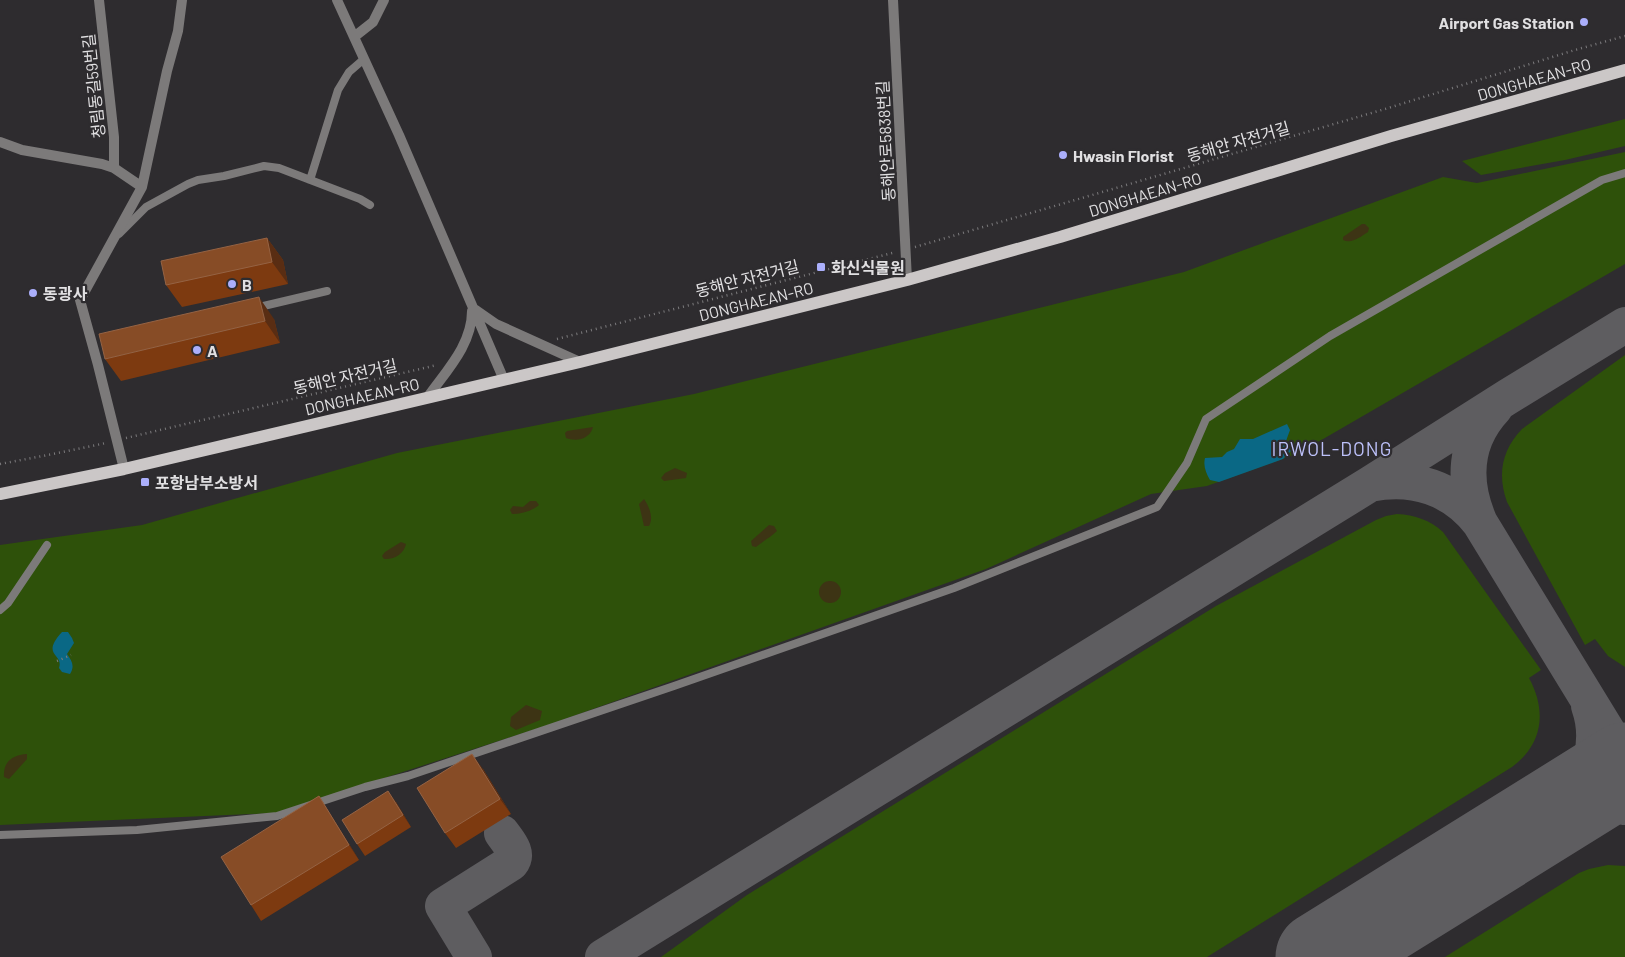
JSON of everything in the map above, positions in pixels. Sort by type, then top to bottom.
[{"type":"main road","name":"DONGHAEAN-RO","points":[[0,494],[124,468],[504,380],[907,280],[1060,237],[1391,136],[1625,70]]},
{"type":"street","name":"청림동길59번길","points":[[99,0],[113,124],[114,168]]},
{"type":"street","points":[[124,468],[98,345],[80,300],[140,190],[178,31],[182,0]]},
{"type":"street","points":[[337,0],[399,135],[504,380]]},
{"type":"street","points":[[354,37],[373,22],[384,0]]},
{"type":"street","name":"동해안로5838번길","points":[[893,0],[907,280]]},
{"type":"street","points":[[0,142],[22,150],[114,168],[132,180],[140,190]]},
{"type":"street","points":[[472,308],[496,324],[580,362]]},
{"type":"street","points":[[427,398],[462,350],[470,332],[472,308]]},
{"type":"lane","points":[[310,180],[338,90],[349,72],[364,59]]},
{"type":"lane","points":[[114,239],[146,207],[188,184],[198,180],[264,166],[279,168],[360,199],[370,205]]},
{"type":"lane","points":[[0,835],[137,830],[276,816],[365,787],[408,776],[665,690],[954,588],[1032,558],[1157,507],[1187,463],[1206,419],[1330,336],[1602,180],[1625,173]]},
{"type":"lane","points":[[140,190],[146,207]]},
{"type":"lane","points":[[243,311],[327,291]]},
{"type":"lane","points":[[0,610],[8,602],[47,546]]},
{"type":"path","name":"동해안 자전거길","points":[[550,340],[905,250],[1386,109],[1625,36]]},
{"type":"path","name":"동해안 자전거길","points":[[0,464],[117,440],[437,366],[442,363]]},
{"type":"path","points":[[57,661],[71,654]]},
{"type":"green space","points":[[1625,119],[1625,146],[1565,160],[1481,175],[1462,161]]},
{"type":"green space","points":[[1625,152],[1625,264],[1299,453],[1207,486],[1151,494],[986,569],[548,725],[276,813],[0,825],[0,545],[142,525],[397,453],[694,394],[1184,272],[1443,177],[1477,183]]},
{"type":"green space","points":[[1625,355],[1625,667],[1608,656],[1595,639],[1585,645],[1507,502],[1502,482],[1502,472],[1503,463],[1510,445],[1522,429]]},
{"type":"green space","points":[[1397,514],[1422,519],[1433,524],[1443,532],[1541,670],[1529,678],[1535,690],[1540,715],[1536,737],[1522,758],[1512,767],[1207,957],[661,957],[747,895],[1216,606],[1376,520]]},
{"type":"green space","points":[[1608,865],[1625,866],[1625,957],[1445,957],[1579,873]]},
{"type":"sand","points":[[1362,224],[1369,228],[1368,232],[1353,241],[1343,240],[1343,237]]},
{"type":"sand","points":[[593,427],[586,437],[574,440],[566,438],[565,433],[567,431]]},
{"type":"sand","points":[[675,468],[687,473],[686,478],[664,481],[661,478],[665,473]]},
{"type":"sand","points":[[644,499],[651,516],[649,526],[644,526],[639,504]]},
{"type":"sand","points":[[530,501],[536,501],[539,505],[526,512],[512,514],[510,510],[513,506],[523,507]]},
{"type":"sand","points":[[769,525],[774,526],[777,531],[756,547],[752,546],[751,541]]},
{"type":"sand","points":[[401,542],[406,544],[398,556],[384,559],[382,556],[385,552]]},
{"type":"sand","points":[[830,581],[838,584],[841,592],[838,600],[830,603],[822,600],[819,592],[822,584]]},
{"type":"sand","points":[[526,705],[542,711],[540,720],[516,730],[510,726],[511,717]]},
{"type":"sand","points":[[27,754],[27,759],[9,779],[4,777],[5,767],[10,760]]},
{"type":"water","points":[[1287,424],[1290,430],[1286,441],[1291,451],[1283,459],[1219,482],[1210,480],[1205,469],[1205,458],[1222,457],[1234,449],[1240,439],[1253,439]]},
{"type":"water","points":[[62,632],[68,632],[74,643],[67,654],[72,664],[70,674],[62,672],[59,668],[60,663],[53,650],[56,640]]},
{"type":"building","points":[[267,238],[272,262],[166,285],[161,261]]},
{"type":"building","points":[[259,297],[265,321],[105,359],[99,334]]},
{"type":"building","points":[[472,754],[500,799],[445,833],[417,788]]},
{"type":"building","points":[[388,791],[403,815],[357,844],[342,820]]},
{"type":"building","points":[[319,796],[349,845],[251,905],[221,857]]},
{"type":"taxiway","points":[[603,957],[1625,325]]},
{"type":"taxiway","points":[[1370,484],[1402,481],[1431,487],[1457,501],[1480,523],[1470,492],[1469,463],[1477,434],[1495,408]]},
{"type":"taxiway","points":[[1480,523],[1625,760]]},
{"type":"taxiway","points":[[1569,803],[1583,781],[1592,757],[1594,732],[1589,706]]},
{"type":"taxiway","points":[[1569,803],[1597,802],[1625,807]]},
{"type":"taxiway","points":[[474,957],[443,906],[511,863],[514,852],[502,833]]},
{"type":"runway","points":[[1321,957],[1625,768]]},
{"type":"place","name":"Airport Gas Station","points":[[1584,22]]},
{"type":"place","name":"Hwasin Florist","points":[[1063,155]]},
{"type":"place","name":"화신식물원","points":[[821,267]]},
{"type":"place","name":"B","points":[[232,284]]},
{"type":"place","name":"동광사","points":[[33,293]]},
{"type":"place","name":"A","points":[[197,350]]},
{"type":"place","name":"포항남부소방서","points":[[145,482]]},
{"type":"district","name":"IRWOL-DONG","points":[[1332,448]]}]
